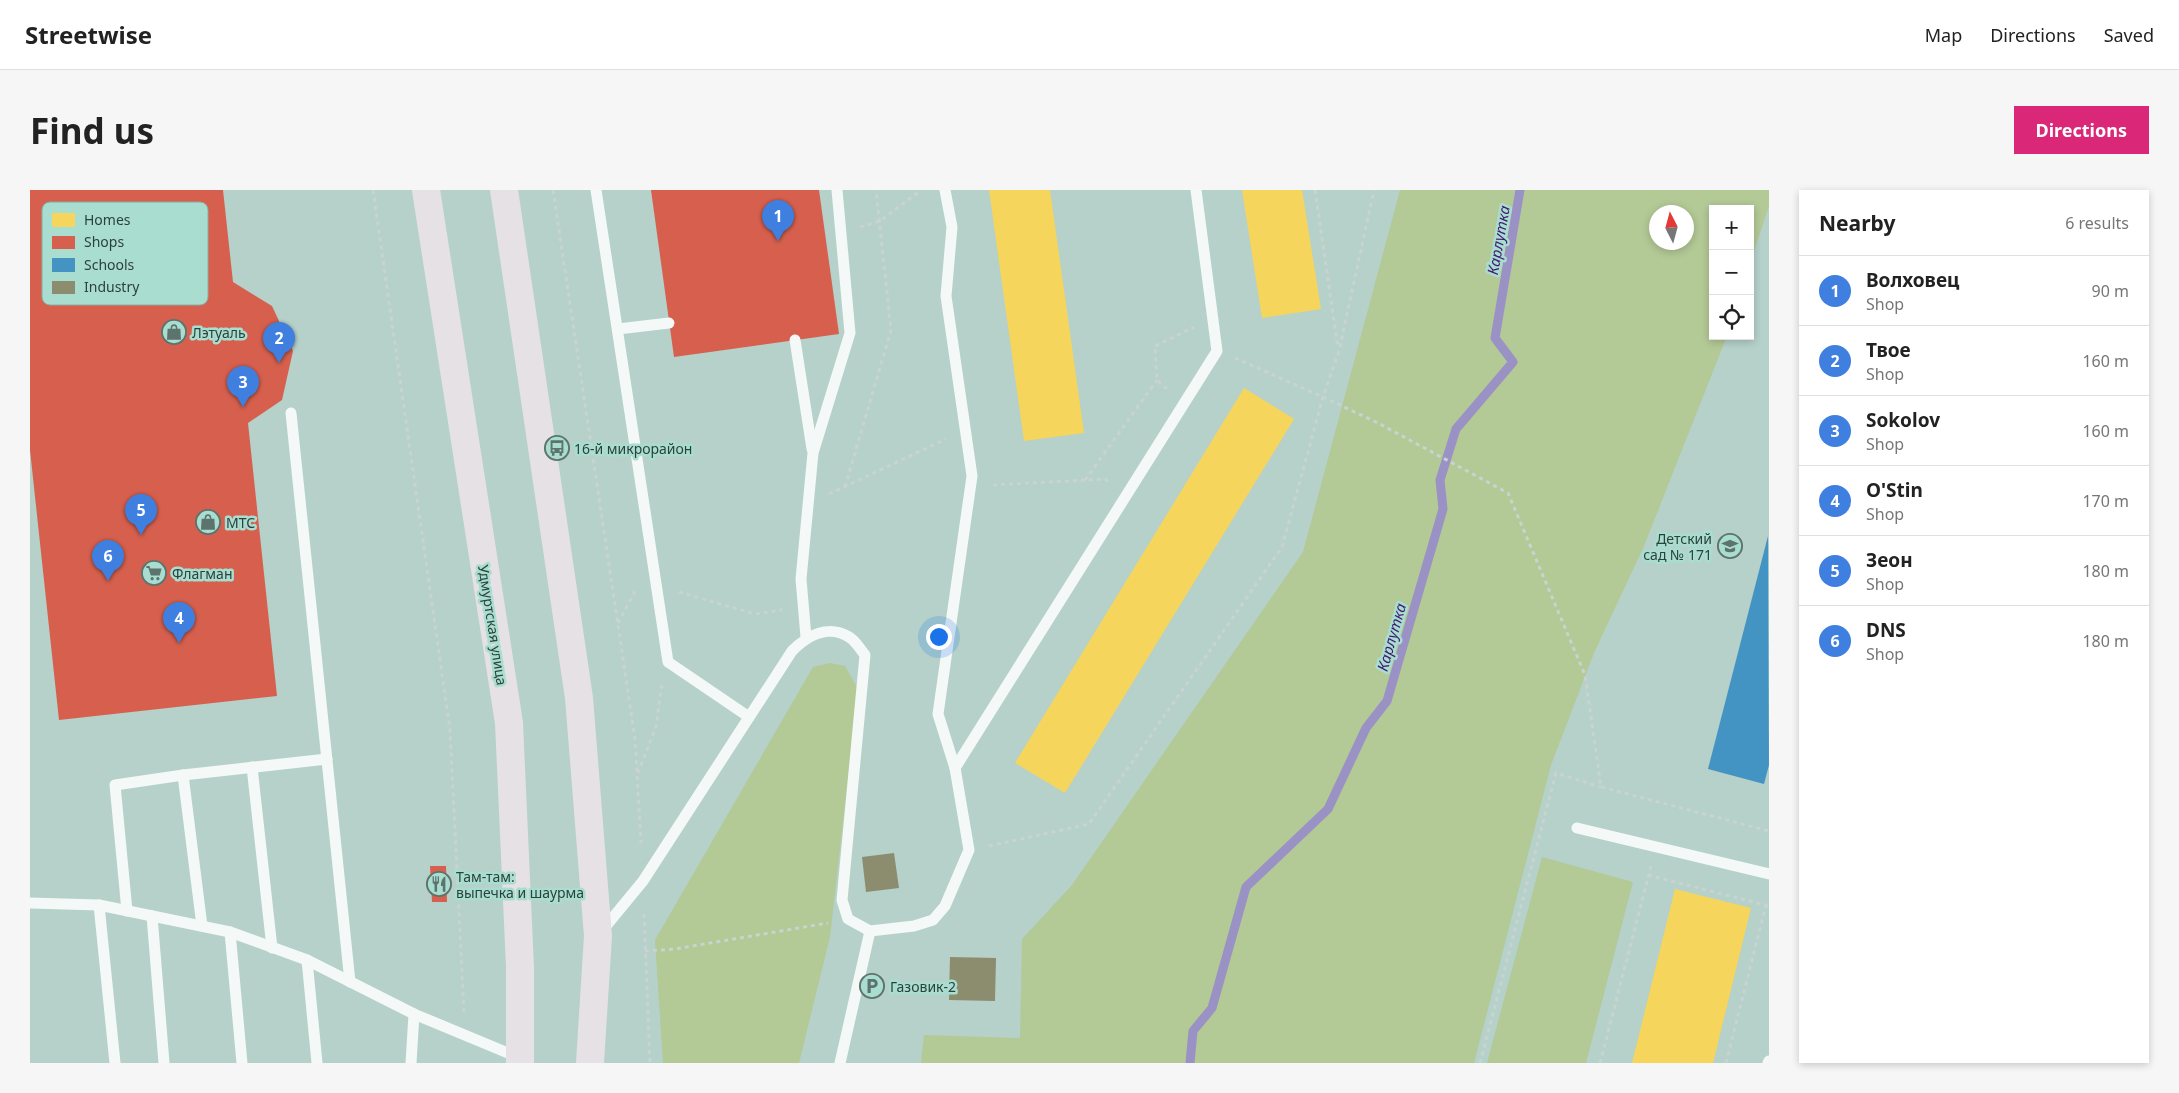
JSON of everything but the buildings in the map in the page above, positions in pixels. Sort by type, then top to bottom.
[{"type":"main road","name":"Удмуртская улица","points":[[426,190],[509,723],[520,967],[521,1061]]},
{"type":"main road","points":[[504,190],[579,698],[598,936],[590,1063]]},
{"type":"lane","points":[[596,190],[668,662],[749,717]]},
{"type":"lane","points":[[806,637],[801,579],[813,453],[850,332],[837,190]]},
{"type":"lane","points":[[598,936],[643,880],[792,650],[806,637],[823,632],[837,632],[850,637],[865,655],[842,900],[848,919],[870,931],[914,926],[933,920],[944,906],[970,850],[955,768],[938,714],[972,476],[946,296],[952,228],[945,190]]},
{"type":"lane","points":[[955,768],[1217,351],[1196,190]]},
{"type":"lane","points":[[618,330],[669,322]]},
{"type":"lane","points":[[795,340],[813,453]]},
{"type":"lane","points":[[291,413],[350,982]]},
{"type":"lane","points":[[127,911],[115,785],[183,775],[327,759]]},
{"type":"lane","points":[[252,767],[272,948]]},
{"type":"lane","points":[[183,775],[202,926]]},
{"type":"lane","points":[[1577,828],[1769,874]]},
{"type":"lane","points":[[30,903],[100,905],[230,932],[307,960],[414,1014],[521,1061]]},
{"type":"lane","points":[[100,905],[115,1063]]},
{"type":"lane","points":[[152,916],[164,1063]]},
{"type":"lane","points":[[840,1063],[870,931]]},
{"type":"lane","points":[[230,932],[242,1063]]},
{"type":"lane","points":[[307,960],[317,1063]]},
{"type":"lane","points":[[411,1063],[414,1014]]},
{"type":"path","points":[[373,190],[450,730],[465,1036]]},
{"type":"path","points":[[553,190],[632,720],[643,880],[650,1063]]},
{"type":"path","points":[[845,487],[891,330],[876,190]]},
{"type":"path","points":[[841,233],[880,221],[921,190]]},
{"type":"path","points":[[1315,190],[1339,351]]},
{"type":"path","points":[[970,850],[1089,824],[1282,548],[1324,397],[1339,351],[1374,190]]},
{"type":"path","points":[[1085,480],[1157,380],[1155,346],[1213,318]]},
{"type":"path","points":[[1217,351],[1324,397],[1378,423],[1508,493],[1585,675],[1601,787]]},
{"type":"path","points":[[1157,380],[1184,403]]},
{"type":"path","points":[[808,504],[966,429]]},
{"type":"path","points":[[972,476],[994,486],[1105,479],[1126,498]]},
{"type":"path","points":[[657,587],[755,614],[803,606]]},
{"type":"path","points":[[637,776],[656,727],[660,687],[668,662]]},
{"type":"path","points":[[1480,1063],[1556,773],[1601,787],[1769,831]]},
{"type":"path","points":[[1600,1063],[1656,846]]},
{"type":"path","points":[[1648,875],[1767,905],[1726,1063]]},
{"type":"path","points":[[645,951],[674,949],[848,919]]},
{"type":"green space","points":[[1400,190],[1769,190],[1769,206],[1754,251],[1754,205],[1709,205],[1709,340],[1725,340],[1644,546],[1594,653],[1551,765],[1474,1063],[921,1063],[924,1035],[1020,1038],[1022,939],[1072,885],[1303,552]]},
{"type":"green space","points":[[830,663],[845,666],[858,689],[830,937],[799,1063],[663,1063],[655,940],[813,667]]},
{"type":"green space","points":[[1542,857],[1633,882],[1586,1063],[1487,1063]]},
{"type":"waterway","name":"Карлутка","points":[[1190,1063],[1193,1031],[1212,1008],[1246,887],[1328,809],[1366,728],[1387,701],[1443,509],[1440,480],[1456,429],[1513,362],[1495,338],[1520,190]]},
{"type":"place","name":"Волховец","points":[[778,241]]},
{"type":"place","name":"Лэтуаль","points":[[174,332]]},
{"type":"place","name":"Твое","points":[[279,363]]},
{"type":"place","name":"Sokolov","points":[[243,407]]},
{"type":"place","name":"16-й микрорайон","points":[[557,448]]},
{"type":"place","name":"МТС","points":[[208,522]]},
{"type":"place","name":"Зеон","points":[[141,535]]},
{"type":"place","name":"Детский сад № 171","points":[[1730,546]]},
{"type":"place","name":"Флагман","points":[[154,573]]},
{"type":"place","name":"DNS","points":[[108,581]]},
{"type":"place","name":"O'Stin","points":[[179,643]]},
{"type":"place","name":"Там-там: выпечка и шаурма","points":[[439,884]]},
{"type":"place","name":"Газовик-2","points":[[872,986]]}]
